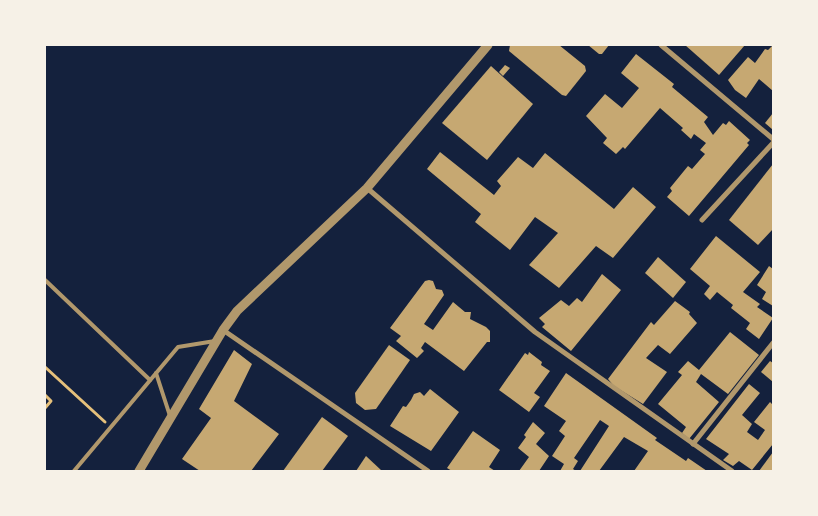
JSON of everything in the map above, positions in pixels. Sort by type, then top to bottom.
[{"type":"street","points":[[139,471],[223,330],[260,288],[367,188],[488,45]]},
{"type":"street","points":[[661,45],[773,139]]},
{"type":"street","points":[[702,220],[773,143]]},
{"type":"street","points":[[367,188],[535,332],[732,471]]},
{"type":"street","points":[[223,330],[428,471]]},
{"type":"street","points":[[693,444],[773,343]]},
{"type":"lane","points":[[45,280],[150,380]]},
{"type":"lane","points":[[74,471],[178,347],[218,340]]},
{"type":"lane","points":[[156,373],[170,418]]},
{"type":"path","points":[[45,367],[103,420]]},
{"type":"path","points":[[45,396],[51,401],[45,408]]},
{"type":"building","points":[[510,45],[559,45],[585,66],[586,71],[566,96],[562,95],[509,51]]},
{"type":"building","points":[[588,45],[609,45],[602,54],[599,54]]},
{"type":"building","points":[[685,45],[745,45],[719,75]]},
{"type":"building","points":[[773,45],[773,91],[759,79],[746,98],[735,90],[728,80],[748,57],[755,63],[765,49],[768,50]]},
{"type":"building","points":[[636,54],[674,84],[672,87],[708,117],[704,122],[713,135],[723,123],[726,125],[729,121],[750,140],[747,143],[749,145],[689,216],[667,197],[672,191],[670,188],[688,166],[692,169],[705,154],[700,150],[706,143],[694,134],[691,139],[681,130],[683,128],[660,108],[625,149],[623,147],[616,154],[603,143],[607,138],[586,116],[605,94],[622,108],[639,88],[621,73]]},
{"type":"building","points":[[505,65],[510,68],[503,76],[499,72]]},
{"type":"building","points":[[491,66],[533,104],[487,160],[442,123]]},
{"type":"building","points":[[773,113],[773,130],[765,123]]},
{"type":"building","points":[[440,152],[494,195],[501,186],[497,181],[518,157],[533,168],[545,153],[614,209],[633,187],[656,207],[613,258],[596,246],[559,288],[529,265],[558,233],[535,217],[510,250],[475,222],[481,214],[427,169]]},
{"type":"building","points":[[773,164],[773,229],[758,245],[729,220]]},
{"type":"building","points":[[716,236],[760,272],[743,292],[760,304],[757,307],[773,318],[759,339],[746,329],[750,323],[731,308],[733,305],[717,292],[710,300],[704,294],[710,286],[690,269]]},
{"type":"building","points":[[658,257],[686,282],[673,298],[645,273]]},
{"type":"building","points":[[769,266],[773,269],[773,306],[762,299],[766,292],[757,285]]},
{"type":"building","points":[[602,274],[621,290],[571,351],[542,327],[545,324],[539,318],[561,300],[569,306],[577,298],[582,302]]},
{"type":"building","points":[[425,281],[433,281],[436,289],[442,290],[444,295],[424,324],[433,330],[453,302],[465,312],[471,312],[470,319],[490,331],[490,342],[487,342],[464,371],[425,342],[421,348],[424,351],[417,358],[396,341],[401,336],[390,328]]},
{"type":"building","points":[[675,301],[690,312],[689,314],[697,323],[670,354],[658,345],[646,358],[667,372],[643,404],[614,386],[608,379],[651,322],[654,325]]},
{"type":"building","points":[[730,332],[759,355],[728,394],[701,374],[696,382],[719,402],[689,439],[682,433],[686,427],[658,404],[682,375],[678,372],[688,361],[699,370]]},
{"type":"building","points":[[389,345],[410,360],[376,409],[365,410],[356,403],[355,393]]},
{"type":"building","points":[[234,350],[252,364],[234,401],[279,434],[251,471],[200,471],[182,459],[211,418],[199,409]]},
{"type":"building","points":[[529,352],[542,362],[541,365],[550,371],[534,393],[540,397],[529,412],[499,390],[525,353],[528,355]]},
{"type":"building","points":[[770,361],[773,363],[773,382],[761,372]]},
{"type":"building","points":[[566,373],[657,438],[655,440],[686,461],[688,458],[707,471],[634,471],[648,451],[624,437],[599,471],[580,471],[609,426],[600,420],[574,458],[578,461],[573,469],[576,471],[560,471],[564,464],[552,456],[565,436],[559,431],[566,421],[544,406]]},
{"type":"building","points":[[749,384],[760,393],[742,415],[752,424],[747,432],[758,440],[765,430],[754,422],[770,402],[773,405],[773,444],[752,470],[739,461],[733,466],[723,460],[729,454],[706,439]]},
{"type":"building","points":[[430,389],[459,412],[431,451],[390,426],[403,406],[406,407],[414,394],[420,392],[424,396]]},
{"type":"building","points":[[322,417],[348,436],[322,471],[283,471]]},
{"type":"building","points":[[533,422],[545,433],[536,444],[549,456],[539,471],[519,471],[529,457],[518,448]]},
{"type":"building","points":[[473,431],[500,450],[489,467],[495,471],[452,471],[447,468]]},
{"type":"building","points":[[773,452],[773,471],[759,471]]},
{"type":"building","points":[[366,456],[382,471],[356,471]]}]
